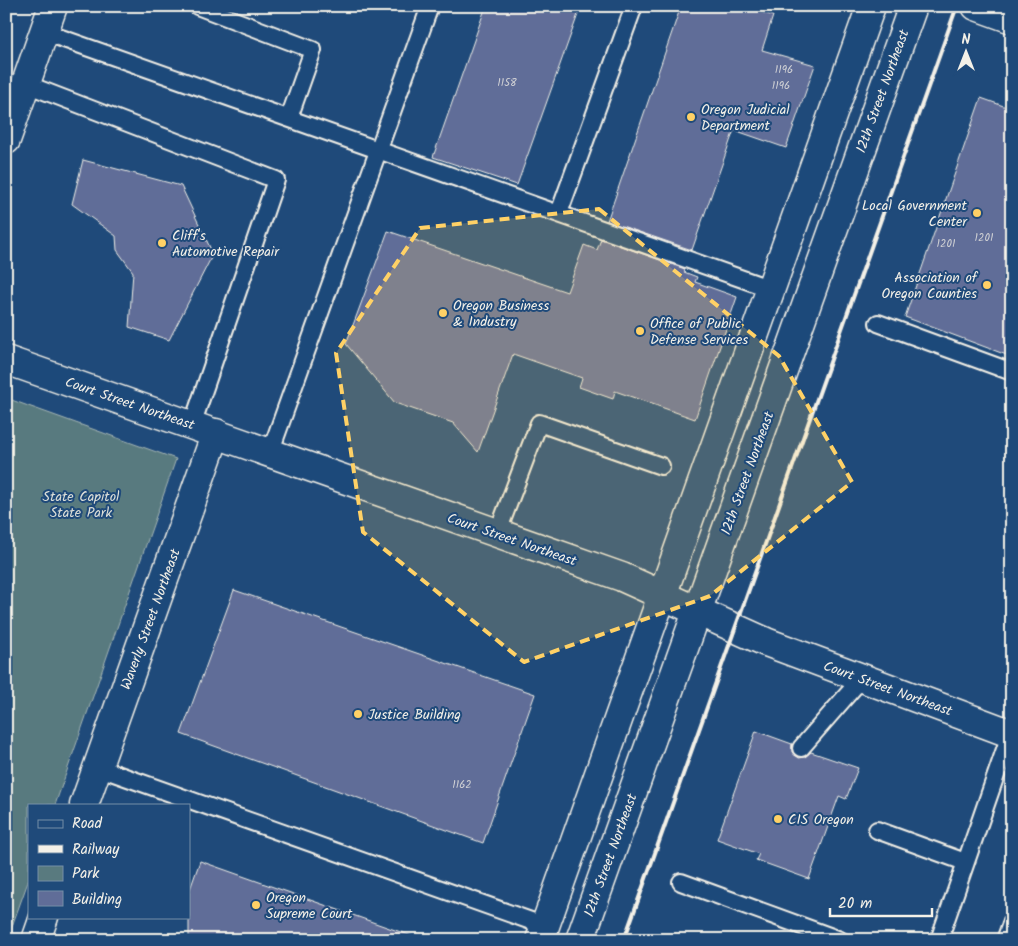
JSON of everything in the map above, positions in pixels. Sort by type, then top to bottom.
[{"type":"main road","points":[[6,140],[53,6]]},
{"type":"main road","points":[[542,933],[871,6]]},
{"type":"main road","name":"12th Street Northeast","points":[[580,940],[912,6]]},
{"type":"main road","points":[[976,6],[1012,19]]},
{"type":"main road","name":"Court Street Northeast","points":[[6,360],[622,577],[766,642],[860,679],[1011,732]]},
{"type":"main road","name":"Waverly Street Northeast","points":[[84,804],[204,429]]},
{"type":"main road","points":[[36,940],[44,918]]},
{"type":"lane","points":[[197,6],[313,50],[289,118]]},
{"type":"lane","points":[[270,453],[430,6]]},
{"type":"lane","points":[[559,214],[634,6]]},
{"type":"lane","points":[[44,32],[771,289]]},
{"type":"lane","points":[[26,84],[276,180],[204,429]]},
{"type":"lane","points":[[878,324],[1012,372]]},
{"type":"lane","points":[[497,534],[539,423],[661,466]]},
{"type":"lane","points":[[801,748],[860,679]]},
{"type":"lane","points":[[938,940],[1011,732]]},
{"type":"lane","points":[[97,767],[497,909],[542,933]]},
{"type":"lane","points":[[877,830],[965,862]]},
{"type":"lane","points":[[681,882],[840,940]]},
{"type":"lane","points":[[1005,940],[1012,921]]},
{"type":"highlighted area","points":[[599,209],[779,356],[852,482],[710,596],[524,662],[363,532],[336,353],[420,228]]},
{"type":"green space","name":"State Capitol State Park","points":[[6,398],[176,459],[55,804],[28,804],[28,882],[7,940]]},
{"type":"building","points":[[486,6],[581,6],[517,185],[433,157]]},
{"type":"building","name":"Oregon Judicial Department","points":[[681,6],[744,6],[773,16],[762,50],[815,65],[786,148],[734,130],[692,250],[607,221]]},
{"type":"building","name":"Local Government Center","points":[[981,98],[1012,109],[1012,357],[905,317]]},
{"type":"building","name":"Cliff's Automotive Repair","points":[[83,160],[181,186],[213,254],[169,340],[129,327],[133,272],[117,250],[116,236],[72,204]]},
{"type":"building","points":[[388,231],[567,292],[584,245],[597,250],[601,239],[685,269],[684,272],[697,277],[695,282],[737,297],[695,419],[615,391],[613,399],[579,387],[582,378],[513,354],[478,452],[453,423],[395,403],[346,344]]},
{"type":"building","name":"Justice Building","points":[[234,590],[535,694],[483,843],[181,734]]},
{"type":"building","name":"CIS Oregon","points":[[756,731],[792,744],[792,752],[799,758],[805,757],[811,752],[858,768],[846,799],[839,796],[809,879],[756,860],[759,854],[717,839]]},
{"type":"building","name":"Oregon Supreme Court","points":[[200,861],[412,936],[411,940],[189,940],[190,889]]},
{"type":"railway","points":[[624,940],[957,6]]},
{"type":"place","name":"Oregon Judicial Department","points":[[691,117]]},
{"type":"place","name":"Local Government Center","points":[[977,213]]},
{"type":"place","name":"Cliff's Automotive Repair","points":[[162,243]]},
{"type":"place","name":"Association of Oregon Counties","points":[[987,285]]},
{"type":"place","name":"Oregon Business & Industry","points":[[443,313]]},
{"type":"place","name":"Office of Public Defense Services","points":[[640,331]]},
{"type":"place","name":"Justice Building","points":[[358,714]]},
{"type":"place","name":"CIS Oregon","points":[[778,819]]},
{"type":"place","name":"Oregon Supreme Court","points":[[256,905]]}]
